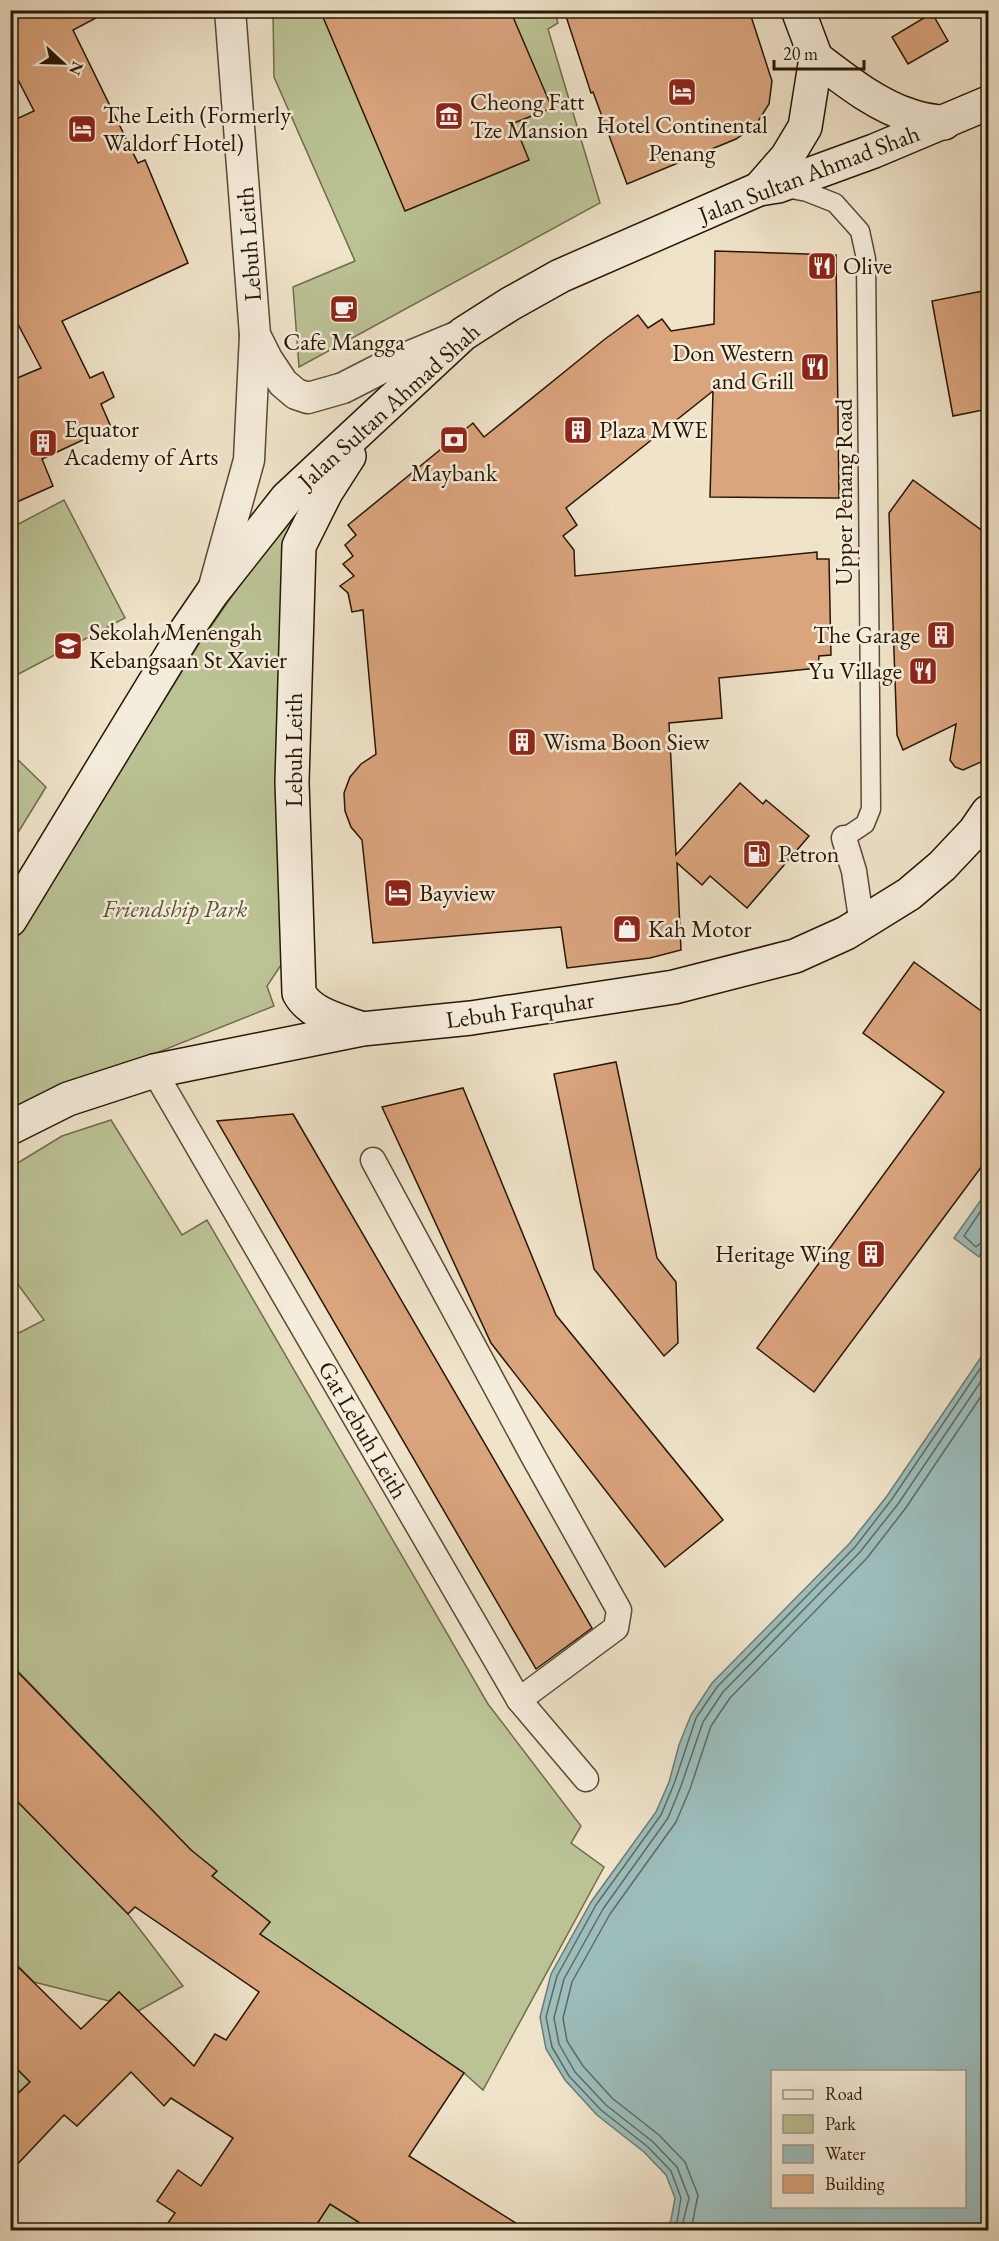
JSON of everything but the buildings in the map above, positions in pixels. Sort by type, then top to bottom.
[{"type":"main road","points":[[768,188],[805,127],[816,58],[798,10]]},
{"type":"main road","points":[[816,58],[849,83],[884,104],[912,117],[944,123]]},
{"type":"main road","name":"Jalan Sultan Ahmad Shah","points":[[10,920],[212,592],[287,498],[463,334],[510,303],[560,276],[768,188],[944,123],[988,103]]},
{"type":"main road","name":"Lebuh Leith","points":[[362,1029],[314,1010],[304,1002],[299,993],[292,759],[298,546],[326,492],[374,417]]},
{"type":"main road","name":"Lebuh Farquhar","points":[[10,1128],[68,1098],[154,1071],[362,1029],[483,1017],[674,987],[795,956],[862,925],[909,894],[942,866],[975,831],[988,812]]},
{"type":"street","name":"Lebuh Leith","points":[[212,592],[249,460],[255,335],[230,10]]},
{"type":"street","name":"Upper Penang Road","points":[[768,188],[807,192],[835,203],[861,231],[866,259],[871,809],[865,824],[844,837]]},
{"type":"street","name":"Lebuh Leith","points":[[255,335],[271,367],[283,383],[296,394],[308,398],[343,388],[463,334]]},
{"type":"street","points":[[844,837],[854,871],[862,925]]},
{"type":"street","name":"Gat Lebuh Leith","points":[[154,1071],[519,1700],[585,1779]]},
{"type":"street","points":[[373,1160],[619,1610],[616,1628],[519,1700]]},
{"type":"green space","points":[[276,10],[554,11],[558,23],[548,29],[600,203],[299,367],[293,287],[355,261],[274,77],[273,12]]},
{"type":"green space","name":"Friendship Park","points":[[301,497],[295,944],[267,986],[274,1006],[11,1111],[10,949],[200,642]]},
{"type":"green space","points":[[64,500],[125,618],[11,678],[11,528]]},
{"type":"green space","points":[[11,753],[46,787],[10,844]]},
{"type":"green space","points":[[111,1120],[182,1235],[207,1220],[488,1704],[581,1826],[571,1843],[604,1867],[483,2090],[464,2073],[259,1934],[270,1922],[212,1876],[216,1872],[191,1850],[11,1664],[11,1337],[44,1320],[11,1275],[11,1167],[62,1136]]},
{"type":"green space","points":[[17,1801],[128,1914],[183,1986],[138,2011],[119,1992],[109,2001],[34,1982],[11,1959],[10,1807]]},
{"type":"green space","points":[[10,2062],[30,2082],[19,2092],[11,2087]]},
{"type":"green space","points":[[330,2204],[371,2230],[313,2230]]},
{"type":"water","points":[[988,1190],[988,1243],[979,1257],[954,1238]]},
{"type":"water","points":[[988,1347],[988,2230],[666,2230],[671,2220],[675,2198],[666,2175],[644,2152],[597,2115],[565,2080],[546,2049],[540,2017],[551,1974],[591,1902],[656,1812],[669,1782],[679,1745],[691,1715],[712,1683],[850,1543],[887,1496]]},
{"type":"place","name":"Hotel Continental Penang","points":[[682,92]]},
{"type":"place","name":"Cheong Fatt Tze Mansion","points":[[449,116]]},
{"type":"place","name":"The Leith (Formerly Waldorf Hotel)","points":[[82,129]]},
{"type":"place","name":"Olive","points":[[822,266]]},
{"type":"place","name":"Cafe Mangga","points":[[344,309]]},
{"type":"place","name":"Don Western and Grill","points":[[815,367]]},
{"type":"place","name":"Plaza MWE","points":[[578,430]]},
{"type":"place","name":"Maybank","points":[[454,440]]},
{"type":"place","name":"Equator Academy of Arts","points":[[43,443]]},
{"type":"place","name":"The Garage","points":[[941,635]]},
{"type":"place","name":"Sekolah Menengah Kebangsaan St Xavier","points":[[68,646]]},
{"type":"place","name":"Yu Village","points":[[923,671]]},
{"type":"place","name":"Wisma Boon Siew","points":[[522,742]]},
{"type":"place","name":"Petron","points":[[757,854]]},
{"type":"place","name":"Bayview","points":[[398,893]]},
{"type":"place","name":"Kah Motor","points":[[627,929]]},
{"type":"place","name":"Heritage Wing","points":[[871,1254]]}]
